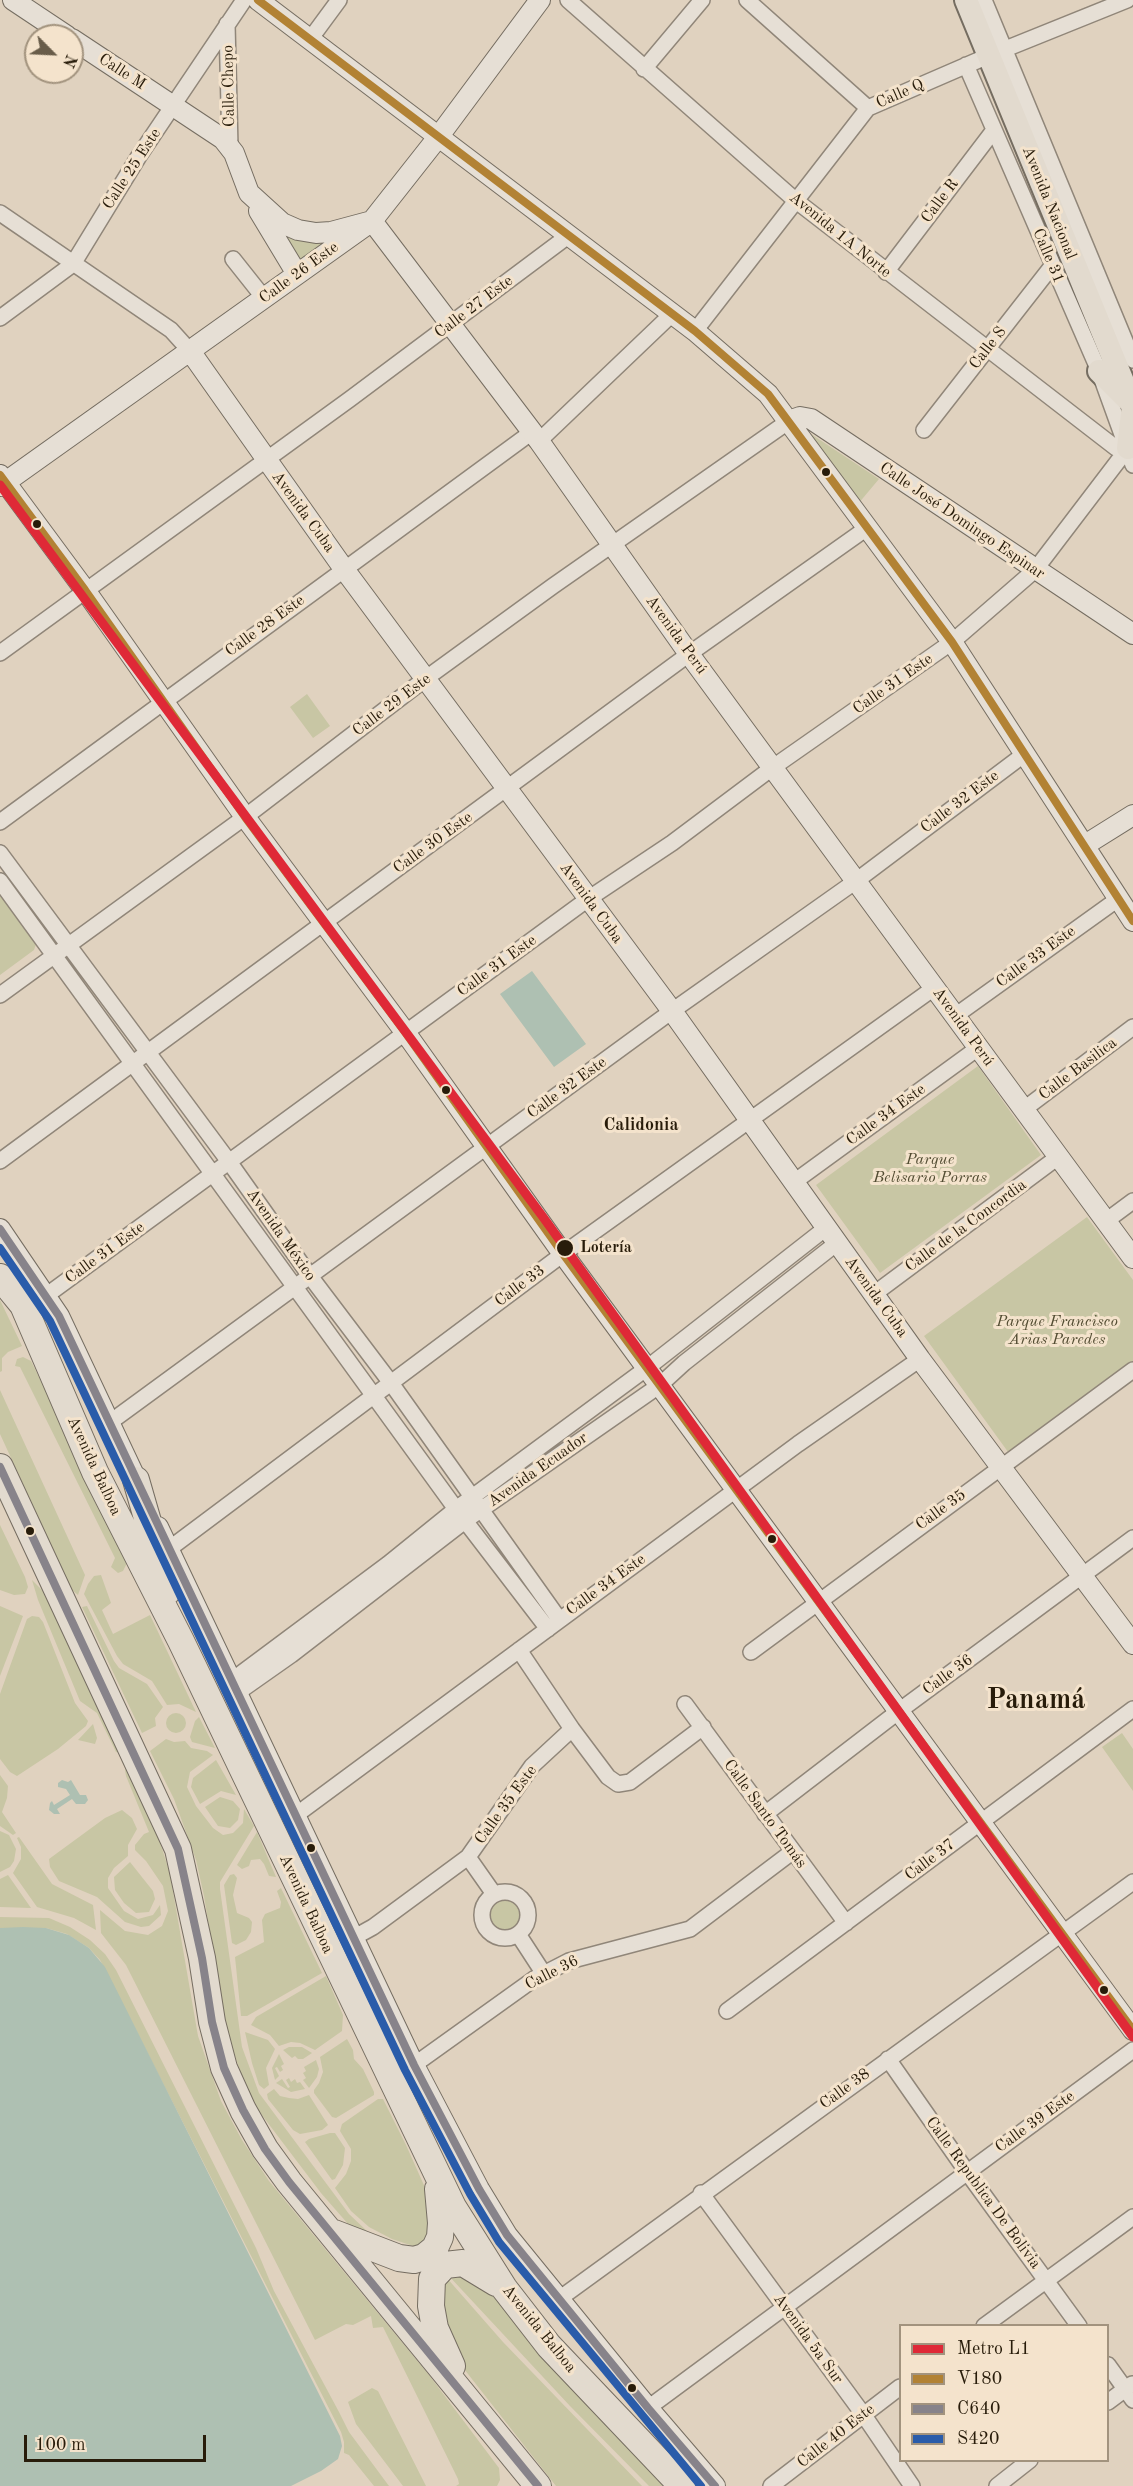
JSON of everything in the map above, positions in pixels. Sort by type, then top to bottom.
[{"type":"highway","name":"Avenida Balboa","points":[[0,1276],[23,1305],[95,1472],[181,1641],[436,2175],[470,2235],[504,2288],[549,2346],[682,2486]]},
{"type":"highway","points":[[0,1467],[178,1849],[202,1958],[212,2022],[224,2068],[243,2110],[265,2149],[328,2230],[538,2486]]},
{"type":"highway","points":[[136,1480],[181,1641]]},
{"type":"highway","points":[[328,2230],[399,2258],[414,2260],[424,2257],[435,2248],[440,2237],[441,2223],[436,2175]]},
{"type":"highway","points":[[467,2398],[435,2328],[431,2306],[432,2279],[446,2265],[463,2263],[504,2288]]},
{"type":"main road","name":"Avenida Nacional","points":[[966,0],[996,53],[1133,405]]},
{"type":"main road","points":[[1099,371],[1133,405],[1130,457]]},
{"type":"street","points":[[13,0],[50,24]]},
{"type":"street","name":"Calle 25 Este","points":[[0,318],[73,264],[173,105],[243,0]]},
{"type":"street","points":[[258,0],[695,331],[768,394],[952,642],[1133,921]]},
{"type":"street","points":[[311,38],[339,0]]},
{"type":"street","name":"Calle 26 Este","points":[[2,481],[372,221],[439,136],[540,0]]},
{"type":"street","name":"Avenida 1A Norte","points":[[568,0],[795,200],[1130,457]]},
{"type":"street","points":[[644,69],[702,0]]},
{"type":"street","points":[[747,0],[868,108]]},
{"type":"street","name":"Avenida Nacional","points":[[984,0],[996,53],[1133,360]]},
{"type":"street","name":"Calle Q","points":[[695,331],[868,108],[966,65],[1127,0]]},
{"type":"street","name":"Calle Chepo","points":[[227,24],[230,147]]},
{"type":"street","name":"Calle M","points":[[84,47],[173,105]]},
{"type":"street","name":"Calle 31","points":[[966,65],[1099,371],[1130,457]]},
{"type":"street","points":[[173,105],[230,147],[249,193],[297,274]]},
{"type":"street","name":"Calle R","points":[[886,272],[994,130]]},
{"type":"street","points":[[249,193],[282,223],[298,230],[316,233],[331,232],[372,221]]},
{"type":"street","name":"Avenida Cuba","points":[[0,213],[171,330],[190,351],[344,569],[672,1011],[920,1359],[1133,1644]]},
{"type":"street","name":"Avenida Perú","points":[[372,221],[536,436],[688,654],[1133,1258]]},
{"type":"street","name":"Calle 27 Este","points":[[0,652],[568,236]]},
{"type":"street","points":[[233,259],[264,298]]},
{"type":"street","name":"Calle S","points":[[924,430],[1052,266]]},
{"type":"street","name":"Calle 28 Este","points":[[0,822],[344,569],[536,436],[672,314]]},
{"type":"street","name":"Calle José Domingo Espinar","points":[[789,421],[800,417],[811,419],[1133,634]]},
{"type":"street","name":"Calle 29 Este","points":[[0,995],[245,817],[425,679],[611,544],[789,421]]},
{"type":"street","points":[[952,642],[1035,570],[1130,457]]},
{"type":"street","points":[[2,481],[85,590],[245,817],[405,1032],[485,1148],[1133,2030]]},
{"type":"street","name":"Calle 30 Este","points":[[0,1161],[688,654],[867,528]]},
{"type":"street","name":"Calle 31 Este","points":[[46,1295],[214,1175],[588,899],[672,843],[772,768],[952,642]]},
{"type":"street","name":"Calle 32 Este","points":[[109,1423],[672,1011],[856,881],[1026,753]]},
{"type":"street","points":[[1085,846],[1133,815]]},
{"type":"street","name":"Avenida México","points":[[0,852],[391,1383],[476,1504],[554,1624]]},
{"type":"street","name":"Avenida México","points":[[0,881],[461,1515],[554,1624]]},
{"type":"street","name":"Calle 33 Este","points":[[955,1016],[1118,898]]},
{"type":"street","name":"Calle 33","points":[[169,1549],[563,1254],[934,988]]},
{"type":"street","name":"Calle Basilica","points":[[1023,1110],[1133,1027]]},
{"type":"street","name":"Calle 34 Este","points":[[794,1182],[978,1048]]},
{"type":"street","name":"Calle de la Concordia","points":[[874,1294],[1059,1157]]},
{"type":"street","points":[[1106,1221],[1133,1201]]},
{"type":"street","name":"Avenida Balboa","points":[[0,1229],[59,1316],[414,2065],[479,2189],[502,2225],[559,2299],[715,2486]]},
{"type":"street","name":"Avenida Ecuador","points":[[234,1687],[291,1655],[461,1515],[647,1368],[831,1236]]},
{"type":"street","name":"Avenida Ecuador","points":[[476,1504],[660,1385],[831,1236]]},
{"type":"street","name":"Calle 34 Este","points":[[296,1815],[736,1489],[920,1359]]},
{"type":"street","name":"Calle 35","points":[[751,1652],[1133,1370]]},
{"type":"street","name":"Calle 36","points":[[765,1814],[899,1711],[1133,1538]]},
{"type":"street","points":[[519,1650],[572,1729],[608,1777],[618,1784],[630,1782],[703,1727]]},
{"type":"street","name":"Calle Santo Tomás","points":[[685,1704],[846,1923]]},
{"type":"street","name":"Calle 37","points":[[727,2011],[1133,1709]]},
{"type":"street","name":"Calle 35 Este","points":[[353,1938],[373,1927],[468,1857],[532,1766],[572,1729]]},
{"type":"street","name":"Calle 36","points":[[414,2065],[534,1979],[575,1958],[690,1929],[792,1852]]},
{"type":"street","points":[[468,1857],[494,1894]]},
{"type":"street","name":"Calle 38","points":[[559,2299],[701,2193],[1133,1882]]},
{"type":"street","points":[[509,1892],[522,1899],[528,1914],[524,1928],[518,1934],[512,1937],[498,1937],[487,1930],[483,1924],[484,1904],[494,1894],[509,1892]]},
{"type":"street","points":[[518,1934],[544,1974]]},
{"type":"street","name":"Calle 39 Este","points":[[648,2408],[1133,2050]]},
{"type":"street","name":"Calle Republica De Bolivia","points":[[888,2059],[1078,2324]]},
{"type":"street","name":"Avenida 5a Sur","points":[[701,2193],[863,2414],[912,2486]]},
{"type":"street","points":[[985,2324],[1133,2217]]},
{"type":"street","points":[[1109,2367],[1130,2391],[1109,2401]]},
{"type":"street","name":"Calle 40 Este","points":[[771,2486],[899,2388]]},
{"type":"street","points":[[997,2486],[1027,2462]]},
{"type":"green space","points":[[276,229],[342,235],[299,264]]},
{"type":"green space","points":[[808,432],[879,479],[858,504]]},
{"type":"green space","points":[[307,694],[330,726],[313,738],[290,707]]},
{"type":"green space","points":[[0,895],[36,944],[34,950],[0,975]]},
{"type":"green space","name":"Parque Belisario Porras","points":[[978,1066],[1041,1155],[880,1273],[816,1185]]},
{"type":"green space","name":"Parque Francisco Arias Paredes","points":[[1087,1217],[1133,1280],[1133,1367],[1011,1456],[924,1336]]},
{"type":"green space","points":[[0,1300],[22,1346],[8,1352],[2,1358],[2,1371],[0,1372]]},
{"type":"green space","points":[[23,1357],[31,1361],[128,1561],[123,1571],[118,1573],[111,1567],[115,1558],[20,1367],[15,1366],[17,1359]]},
{"type":"green space","points":[[0,1390],[85,1575],[78,1595],[72,1590],[0,1434]]},
{"type":"green space","points":[[0,1525],[25,1577],[28,1587],[25,1594],[14,1595],[0,1590]]},
{"type":"green space","points":[[101,1575],[111,1603],[102,1610],[113,1634],[150,1615],[196,1712],[179,1704],[167,1705],[152,1681],[123,1664],[117,1656],[84,1594],[94,1576]]},
{"type":"green space","points":[[32,1580],[45,1593],[121,1753],[116,1752],[97,1713],[80,1701]]},
{"type":"green space","points":[[0,1606],[23,1616],[0,1676]]},
{"type":"green space","points":[[87,1606],[119,1668],[147,1684],[163,1707],[155,1718],[156,1726],[142,1733],[82,1607]]},
{"type":"green space","points":[[32,1616],[39,1617],[43,1622],[75,1703],[88,1721],[86,1726],[58,1749],[17,1776],[10,1772],[0,1759],[0,1694],[27,1619]]},
{"type":"green space","points":[[176,1713],[183,1716],[186,1723],[183,1730],[176,1733],[169,1730],[166,1723],[169,1716]]},
{"type":"green space","points":[[199,1717],[215,1748],[192,1742],[190,1737],[195,1721]]},
{"type":"green space","points":[[93,1724],[97,1738],[95,1744],[78,1740]]},
{"type":"green space","points":[[1122,1733],[1133,1749],[1133,1791],[1102,1747]]},
{"type":"green space","points":[[166,1739],[174,1742],[185,1741],[191,1748],[207,1751],[213,1755],[190,1772],[187,1787],[196,1806],[213,1828],[223,1835],[233,1833],[243,1823],[244,1809],[254,1826],[220,1882],[220,1889],[242,2047],[259,2093],[349,2214],[368,2232],[379,2238],[355,2232],[321,2193],[255,2106],[244,2083],[225,2026],[196,1860],[174,1799],[150,1751]]},
{"type":"green space","points":[[216,1760],[236,1795],[221,1791],[200,1804],[191,1787],[193,1778]]},
{"type":"green space","points":[[129,1766],[155,1826],[170,1874],[198,2036],[221,2101],[242,2140],[269,2181],[429,2375],[499,2468],[500,2480],[497,2486],[456,2486],[459,2484],[458,2479],[383,2327],[373,2328],[371,2316],[353,2325],[346,2324],[315,2340],[126,1965],[101,1933],[100,1910],[125,1931],[148,1935],[162,1926],[168,1911],[163,1886],[146,1861],[135,1850],[135,1845],[144,1834],[149,1832],[126,1776],[125,1770]]},
{"type":"green space","points":[[0,1775],[8,1786],[2,1812],[16,1833],[13,1835],[0,1826]]},
{"type":"green space","points":[[220,1797],[233,1801],[240,1809],[238,1820],[230,1828],[218,1826],[205,1807]]},
{"type":"green space","points":[[122,1810],[132,1818],[137,1829],[128,1845],[128,1856],[114,1868],[108,1878],[108,1888],[124,1911],[138,1919],[153,1915],[160,1905],[161,1915],[149,1926],[141,1927],[125,1922],[97,1897],[59,1881],[50,1867],[49,1859],[105,1818]]},
{"type":"green space","points":[[0,1831],[9,1835],[16,1849],[14,1861],[10,1867],[0,1872]]},
{"type":"green space","points":[[257,1832],[276,1877],[269,1876],[260,1859],[251,1860],[249,1866],[242,1869],[237,1865]]},
{"type":"green space","points":[[19,1837],[52,1884],[93,1905],[96,1930],[74,1918],[37,1907],[13,1873],[21,1859],[21,1847],[17,1838]]},
{"type":"green space","points":[[130,1862],[153,1891],[155,1899],[149,1912],[136,1913],[124,1903],[115,1890],[114,1877]]},
{"type":"green space","points":[[234,1874],[237,1878],[233,1895],[237,1913],[249,1918],[252,1922],[251,1932],[246,1940],[236,1945],[232,1943],[224,1885],[230,1875]]},
{"type":"green space","points":[[8,1875],[31,1908],[0,1907],[0,1879]]},
{"type":"green space","points":[[281,1888],[322,1973],[247,2016],[241,2016],[235,1957],[264,1942],[262,1920],[265,1914],[280,1908],[281,1902],[277,1891]]},
{"type":"green space","points":[[505,1896],[517,1901],[522,1913],[517,1925],[505,1930],[493,1925],[488,1913],[493,1901]]},
{"type":"green space","points":[[0,1917],[49,1918],[70,1927],[90,1940],[105,1954],[116,1970],[256,2248],[274,2291],[349,2432],[389,2486],[374,2486],[349,2455],[344,2453],[341,2432],[100,1960],[89,1948],[67,1934],[46,1928],[0,1928]]},
{"type":"green space","points":[[326,1976],[343,2015],[342,2031],[315,2050],[300,2043],[291,2042],[279,2046],[270,2035],[251,2025],[256,2017]]},
{"type":"green space","points":[[245,2032],[268,2040],[275,2049],[266,2068],[269,2085],[264,2089],[259,2085]]},
{"type":"green space","points":[[347,2039],[353,2050],[354,2059],[363,2069],[374,2095],[336,2118],[332,2117],[314,2090],[323,2072],[320,2057]]},
{"type":"green space","points":[[289,2047],[302,2047],[312,2053],[303,2059],[295,2056],[292,2058],[283,2050]]},
{"type":"green space","points":[[279,2054],[284,2064],[280,2072],[277,2067],[275,2068],[279,2076],[275,2080],[272,2068]]},
{"type":"green space","points":[[316,2060],[319,2069],[317,2077],[309,2088],[303,2080],[306,2078],[303,2073],[306,2071],[304,2067]]},
{"type":"green space","points":[[289,2078],[291,2082],[295,2079],[297,2083],[300,2082],[305,2089],[291,2092],[276,2083],[282,2079],[288,2088],[290,2087],[286,2080]]},
{"type":"green space","points":[[274,2089],[280,2096],[289,2098],[298,2099],[309,2095],[328,2125],[322,2130],[300,2134],[293,2130],[268,2099],[267,2094]]},
{"type":"green space","points":[[378,2099],[383,2099],[406,2145],[427,2192],[435,2219],[422,2249],[392,2239],[369,2227],[351,2211],[335,2188],[346,2174],[351,2161],[351,2149],[340,2131],[342,2124]]},
{"type":"green space","points":[[335,2133],[345,2148],[343,2165],[335,2179],[332,2180],[305,2142]]},
{"type":"green space","points":[[454,2272],[481,2279],[667,2486],[649,2486],[570,2406],[448,2275]]},
{"type":"green space","points":[[446,2277],[503,2342],[642,2486],[556,2486],[457,2360],[441,2321],[443,2280]]},
{"type":"green space","points":[[372,2388],[378,2391],[426,2486],[403,2486],[356,2424],[348,2402]]},
{"type":"shaded area","points":[[532,971],[586,1044],[554,1067],[500,994]]},
{"type":"shaded area","points":[[62,1780],[68,1782],[71,1780],[80,1795],[86,1795],[88,1800],[85,1804],[76,1804],[72,1799],[57,1809],[60,1814],[54,1814],[49,1810],[50,1803],[52,1801],[54,1805],[70,1795],[66,1789],[58,1787],[58,1783]]},
{"type":"shaded area","points":[[0,1928],[46,1928],[69,1935],[89,1948],[105,1967],[340,2436],[342,2446],[338,2459],[321,2471],[291,2486],[0,2486]]},
{"type":"metro line","name":"L1","points":[[0,485],[543,1217],[1133,2037]]},
{"type":"transit line","name":"V180","points":[[258,0],[695,331],[768,394],[952,642],[1133,921]]},
{"type":"transit line","name":"V180","points":[[0,475],[85,590],[245,817],[405,1032],[563,1254],[1133,2030]]},
{"type":"transit line","name":"C640","points":[[0,1229],[59,1316],[414,2065],[479,2189],[507,2235],[648,2408],[715,2486]]},
{"type":"transit line","name":"S420","points":[[0,1248],[50,1321],[405,2070],[470,2194],[499,2242],[701,2486]]},
{"type":"transit line","name":"C640","points":[[0,1467],[178,1849],[202,1958],[212,2022],[224,2068],[243,2110],[265,2149],[289,2182],[538,2486]]},
{"type":"place","name":"Lotería","points":[[565,1248]]},
{"type":"district","name":"Calidonia","points":[[641,1125]]},
{"type":"district","name":"Panamá","points":[[1036,1701]]}]
